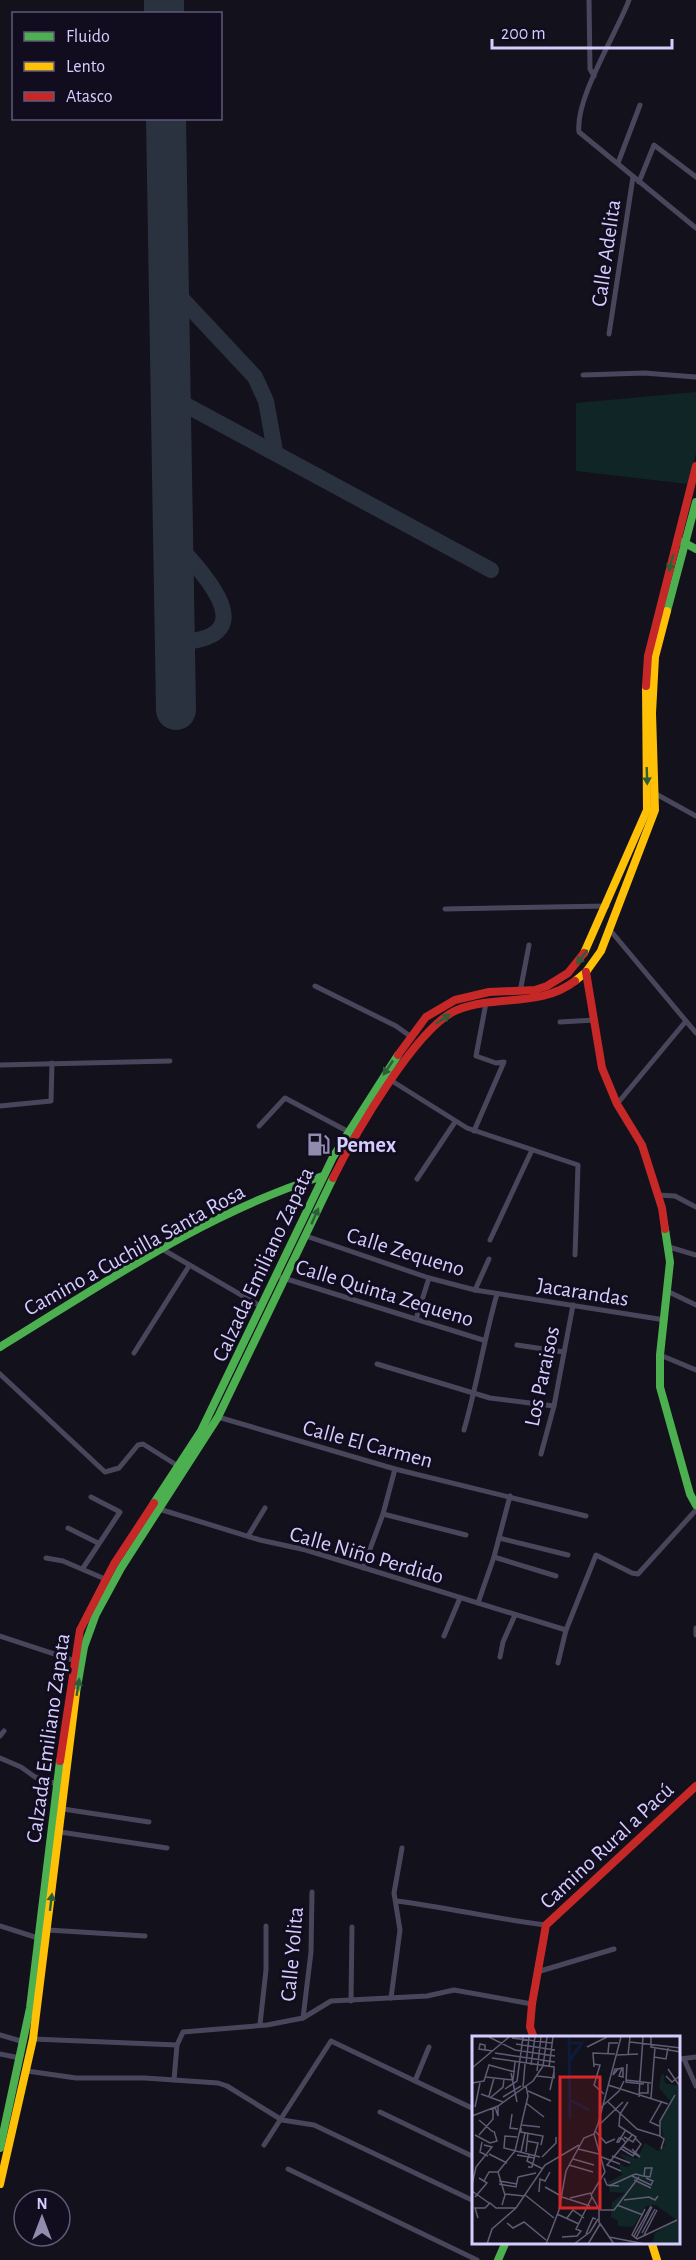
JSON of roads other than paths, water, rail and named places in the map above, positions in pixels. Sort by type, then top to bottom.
[{"type":"main road","name":"Calzada Emiliano Zapata","points":[[11,2124],[27,2071],[33,2040],[73,1714],[89,1632],[107,1591],[218,1417],[281,1277],[323,1176],[347,1131],[410,1036],[426,1017],[455,1000],[489,992],[520,992],[547,986],[568,973],[589,947],[609,906],[647,810],[645,713],[648,656],[696,466]]},
{"type":"main road","name":"Calzada Emiliano Zapata","points":[[11,2124],[80,1630],[105,1579],[211,1414],[262,1307],[306,1236],[342,1160],[415,1044],[434,1024],[458,1010],[486,1003],[535,999],[563,990],[576,983],[601,951],[655,810],[652,713],[655,657],[696,501]]},
{"type":"main road","points":[[678,537],[685,544],[696,549]]},
{"type":"main road","points":[[586,972],[602,1068],[617,1104],[642,1145],[658,1195],[669,1247],[669,1292],[660,1355],[660,1387],[690,1494],[696,1504]]},
{"type":"main road","points":[[568,973],[569,979],[576,983]]},
{"type":"main road","name":"Camino a Cuchilla Santa Rosa","points":[[0,1347],[162,1249],[284,1188],[323,1176]]},
{"type":"main road","name":"Camino Rural a Pacú","points":[[533,2036],[530,2027],[532,2004],[546,1925],[558,1911],[696,1786]]},
{"type":"main road","points":[[0,2184],[3,2151],[11,2124]]},
{"type":"main road","points":[[498,2260],[505,2245]]},
{"type":"main road","points":[[652,2245],[657,2260]]},
{"type":"street","points":[[589,0],[590,69],[594,76]]},
{"type":"street","points":[[629,0],[594,76],[578,123],[579,132],[696,228]]},
{"type":"street","points":[[618,163],[640,105]]},
{"type":"street","points":[[639,182],[654,145],[696,177]]},
{"type":"street","name":"Calle Adelita","points":[[609,334],[633,177]]},
{"type":"street","points":[[583,375],[644,374],[696,377]]},
{"type":"street","points":[[656,794],[693,814],[696,808]]},
{"type":"street","points":[[445,909],[609,906]]},
{"type":"street","points":[[610,930],[696,1033]]},
{"type":"street","points":[[520,992],[529,945]]},
{"type":"street","points":[[315,986],[396,1026],[410,1036]]},
{"type":"street","points":[[474,1131],[504,1062],[496,1063],[476,1056],[486,1003]]},
{"type":"street","points":[[560,1022],[595,1020]]},
{"type":"street","points":[[617,1104],[686,1021]]},
{"type":"street","points":[[0,1065],[170,1061]]},
{"type":"street","points":[[0,1106],[51,1101],[52,1064]]},
{"type":"street","points":[[392,1081],[455,1122],[474,1131],[578,1166],[575,1255]]},
{"type":"street","points":[[259,1126],[285,1098],[347,1131]]},
{"type":"street","points":[[417,1179],[455,1122]]},
{"type":"street","points":[[490,1240],[532,1150]]},
{"type":"street","points":[[658,1195],[675,1196],[696,1207]]},
{"type":"street","name":"Calle Zequeno","points":[[306,1236],[429,1278],[497,1294]]},
{"type":"street","points":[[669,1247],[696,1255]]},
{"type":"street","points":[[162,1249],[262,1307]]},
{"type":"street","points":[[475,1290],[489,1259]]},
{"type":"street","points":[[134,1353],[189,1266]]},
{"type":"street","name":"Calle Quinta Zequeno","points":[[281,1277],[483,1340]]},
{"type":"street","points":[[416,1319],[429,1278]]},
{"type":"street","points":[[669,1292],[696,1305]]},
{"type":"street","points":[[464,1430],[475,1393],[483,1340],[497,1294]]},
{"type":"street","name":"Jacarandas","points":[[497,1294],[665,1320]]},
{"type":"street","name":"Los Paraisos","points":[[541,1454],[554,1406],[573,1305]]},
{"type":"street","points":[[517,1345],[564,1352]]},
{"type":"street","points":[[660,1355],[696,1370]]},
{"type":"street","points":[[377,1364],[475,1393],[554,1406]]},
{"type":"street","points":[[0,1374],[105,1472],[119,1468],[138,1445],[143,1444],[178,1466]]},
{"type":"street","name":"Calle El Carmen","points":[[218,1417],[395,1469],[586,1516]]},
{"type":"street","points":[[363,1568],[383,1514],[395,1469]]},
{"type":"street","points":[[478,1603],[500,1538],[510,1496]]},
{"type":"street","points":[[83,1568],[120,1512],[91,1497]]},
{"type":"street","points":[[248,1536],[265,1508]]},
{"type":"street","name":"Calle Niño Perdido","points":[[159,1509],[566,1630]]},
{"type":"street","points":[[558,1664],[566,1630],[596,1555],[638,1574],[696,1510]]},
{"type":"street","points":[[383,1514],[466,1535]]},
{"type":"street","points":[[69,1528],[98,1543]]},
{"type":"street","points":[[500,1538],[568,1555]]},
{"type":"street","points":[[494,1557],[556,1576]]},
{"type":"street","points":[[46,1558],[83,1568],[105,1579]]},
{"type":"street","points":[[444,1636],[460,1598]]},
{"type":"street","points":[[500,1657],[502,1642],[515,1615]]},
{"type":"street","points":[[696,1628],[696,1635]]},
{"type":"street","points":[[0,1636],[74,1660]]},
{"type":"street","points":[[0,1758],[21,1767],[34,1777],[57,1784]]},
{"type":"street","points":[[63,1809],[149,1822]]},
{"type":"street","points":[[60,1832],[167,1848]]},
{"type":"street","points":[[391,1998],[400,1930],[394,1893],[402,1848]]},
{"type":"street","name":"Calle Yolita","points":[[303,2018],[311,1952],[312,1892]]},
{"type":"street","points":[[396,1901],[441,1906],[492,1919],[546,1925]]},
{"type":"street","points":[[0,1926],[38,1938]]},
{"type":"street","points":[[260,2024],[267,1970],[266,1926]]},
{"type":"street","points":[[351,2001],[352,1927]]},
{"type":"street","points":[[48,1930],[145,1936]]},
{"type":"street","points":[[536,1973],[614,1948]]},
{"type":"street","points":[[174,2080],[177,2045],[183,2032],[303,2018],[331,2001],[427,1996],[454,1990],[532,2004]]},
{"type":"street","points":[[0,2035],[24,2042]]},
{"type":"street","points":[[33,2040],[177,2045]]},
{"type":"street","points":[[264,2145],[331,2041],[472,2108]]},
{"type":"street","points":[[415,2081],[429,2047]]},
{"type":"street","points":[[0,2054],[20,2058]]},
{"type":"street","points":[[696,2057],[682,2059],[696,2086]]},
{"type":"street","points":[[27,2071],[76,2078],[174,2080],[227,2086],[281,2119],[290,2123],[314,2125],[472,2200]]},
{"type":"street","points":[[380,2112],[472,2156]]},
{"type":"street","points":[[288,2169],[477,2260]]},
{"type":"place","name":"Pemex","points":[[318,1144]]}]
